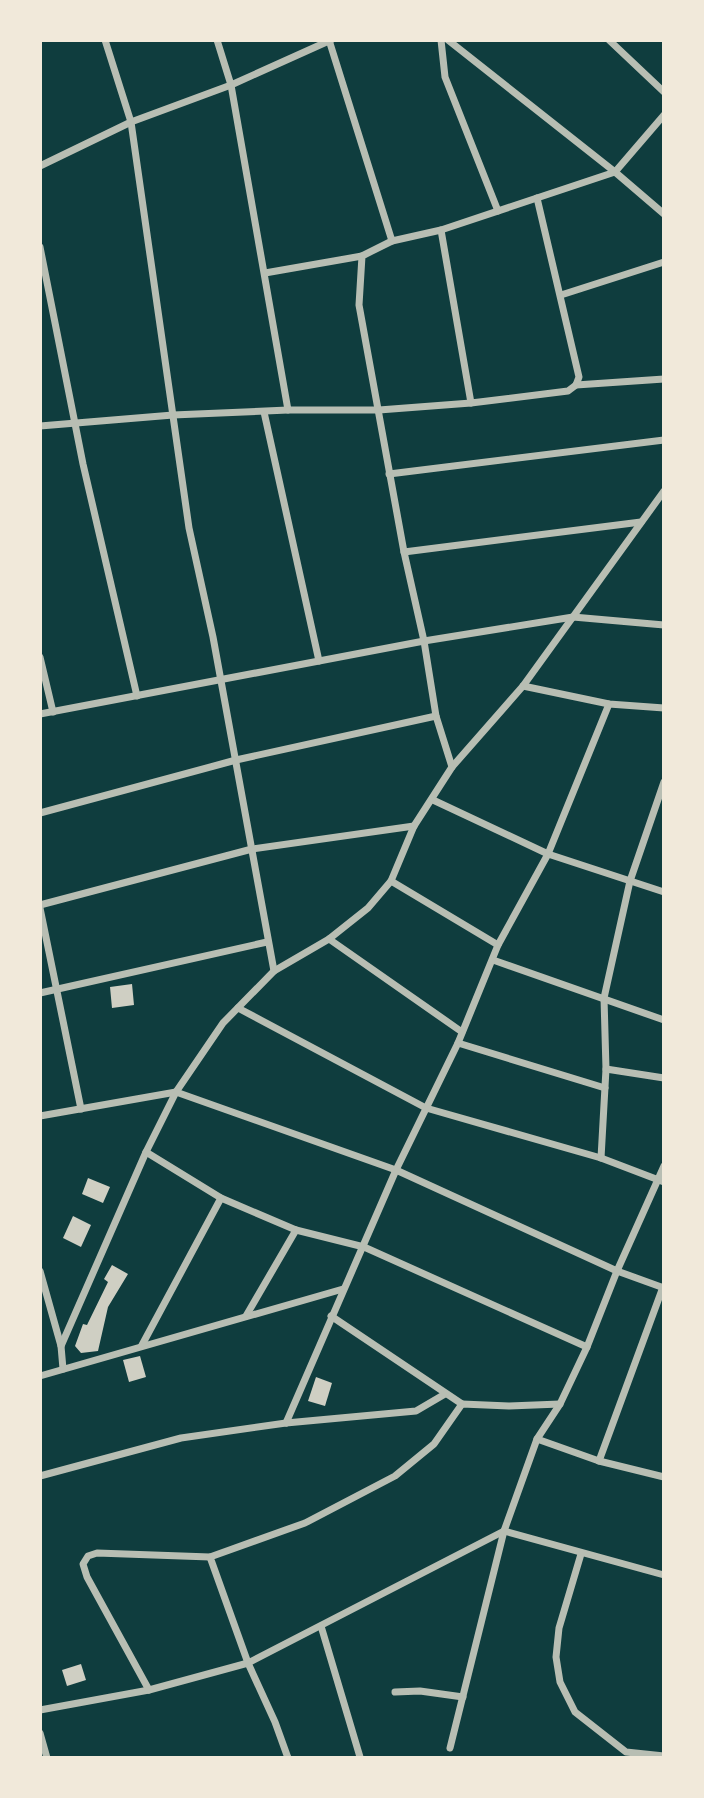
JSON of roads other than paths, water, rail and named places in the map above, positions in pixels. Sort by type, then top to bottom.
[{"type":"street","points":[[105,40],[131,122],[189,528],[221,680],[274,971]]},
{"type":"street","points":[[217,40],[231,85],[288,410]]},
{"type":"street","points":[[40,166],[131,122],[231,85],[330,40],[392,241]]},
{"type":"street","points":[[441,40],[445,77],[498,211]]},
{"type":"street","points":[[448,40],[664,214]]},
{"type":"street","points":[[609,40],[664,92]]},
{"type":"street","points":[[265,273],[362,256],[392,241],[441,230],[615,172],[664,115]]},
{"type":"street","points":[[40,426],[173,415],[288,410],[379,410],[471,403],[568,391],[576,385],[579,377],[537,198]]},
{"type":"street","points":[[441,230],[471,403]]},
{"type":"street","points":[[40,247],[83,464],[137,696]]},
{"type":"street","points":[[362,256],[359,305],[436,716],[452,767]]},
{"type":"street","points":[[561,295],[664,262]]},
{"type":"street","points":[[576,385],[664,379]]},
{"type":"street","points":[[264,412],[318,661]]},
{"type":"street","points":[[389,474],[664,440]]},
{"type":"street","points":[[61,1346],[146,1152],[176,1093],[223,1023],[274,971],[328,939],[368,908],[391,881],[414,827],[452,767],[523,686],[663,493]]},
{"type":"street","points":[[404,552],[641,522]]},
{"type":"street","points":[[40,714],[424,641],[573,617],[664,625]]},
{"type":"street","points":[[40,657],[53,712]]},
{"type":"street","points":[[523,686],[609,704],[664,708]]},
{"type":"street","points":[[286,1423],[396,1170],[458,1043],[498,945],[548,854],[609,704]]},
{"type":"street","points":[[40,813],[236,760],[436,716]]},
{"type":"street","points":[[601,1158],[606,1069],[604,998],[630,881],[664,782]]},
{"type":"street","points":[[433,800],[548,854],[664,891]]},
{"type":"street","points":[[80,1109],[40,906],[253,849],[414,827]]},
{"type":"street","points":[[391,881],[498,945]]},
{"type":"street","points":[[328,939],[462,1032]]},
{"type":"street","points":[[40,993],[268,942]]},
{"type":"street","points":[[493,961],[664,1020]]},
{"type":"street","points":[[238,1008],[426,1108],[601,1158],[661,1182]]},
{"type":"street","points":[[458,1043],[605,1088]]},
{"type":"street","points":[[606,1069],[664,1078]]},
{"type":"street","points":[[40,1116],[176,1093],[396,1170],[617,1271],[663,1288],[599,1461]]},
{"type":"street","points":[[146,1152],[221,1198],[296,1230],[364,1247],[587,1347]]},
{"type":"street","points":[[450,1748],[504,1531],[537,1439],[561,1404],[617,1271],[661,1182],[664,1166]]},
{"type":"street","points":[[142,1345],[221,1198]]},
{"type":"street","points":[[246,1316],[296,1230]]},
{"type":"street","points":[[40,1271],[61,1346],[63,1369]]},
{"type":"street","points":[[40,1376],[343,1289]]},
{"type":"street","points":[[331,1316],[462,1404],[561,1404]]},
{"type":"street","points":[[40,1476],[181,1438],[286,1423],[416,1411],[445,1394]]},
{"type":"street","points":[[149,1690],[87,1577],[83,1564],[88,1556],[97,1553],[210,1557],[305,1523],[395,1476],[434,1444],[462,1404]]},
{"type":"street","points":[[537,1439],[599,1461],[663,1475]]},
{"type":"street","points":[[40,1710],[149,1690],[248,1663],[504,1531],[664,1575]]},
{"type":"street","points":[[581,1554],[559,1628],[556,1657],[561,1682],[575,1712],[626,1755],[664,1756]]},
{"type":"street","points":[[210,1557],[248,1663],[288,1758]]},
{"type":"street","points":[[321,1626],[360,1757]]},
{"type":"street","points":[[395,1692],[420,1691],[463,1697]]},
{"type":"street","points":[[40,1734],[47,1758]]}]
